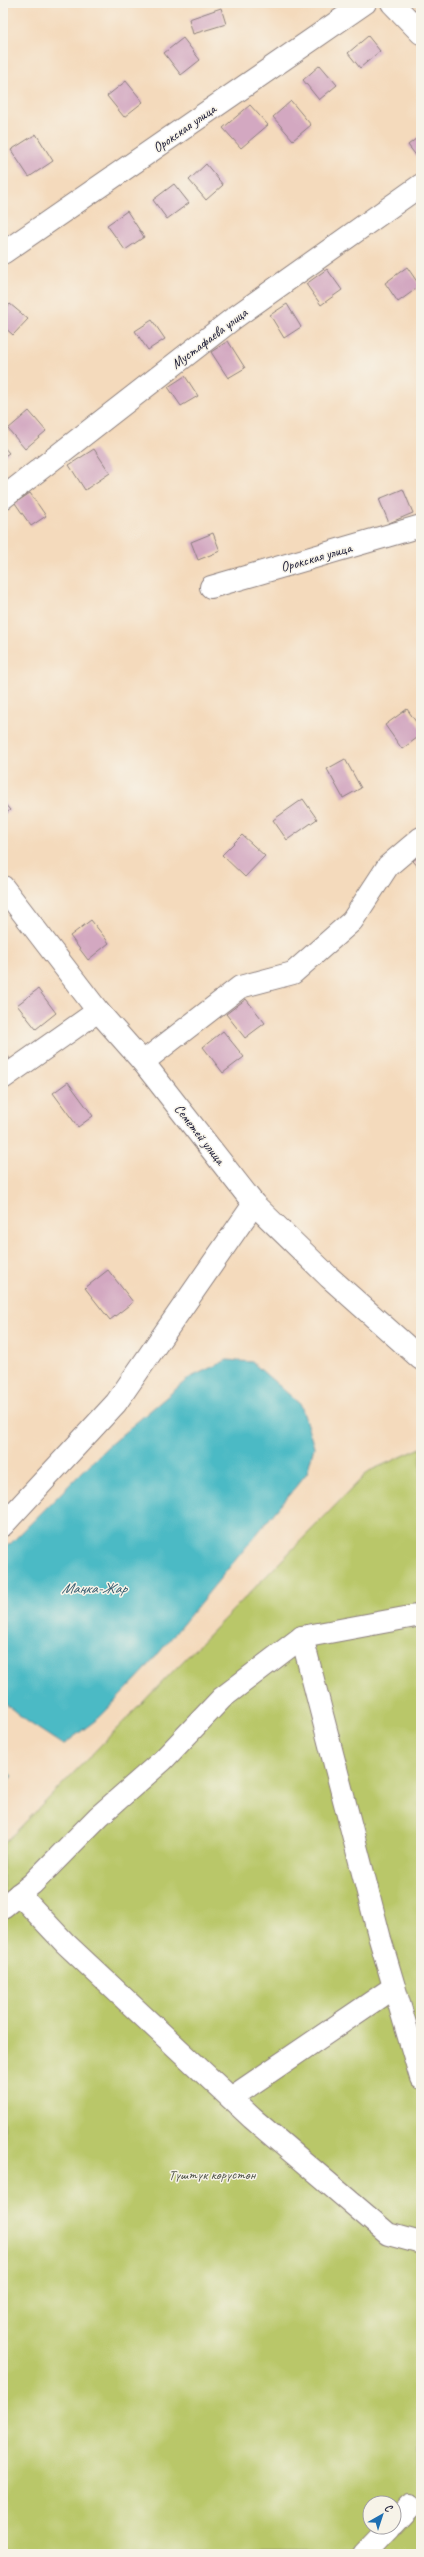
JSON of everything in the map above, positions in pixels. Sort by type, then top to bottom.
[{"type":"street","name":"Орокская улица","points":[[3,253],[365,3]]},
{"type":"street","points":[[392,3],[421,34]]},
{"type":"street","name":"Мустафаева улица","points":[[3,498],[234,318],[421,185]]},
{"type":"street","name":"Орокская улица","points":[[211,587],[421,526]]},
{"type":"street","points":[[143,1062],[240,987],[293,974],[352,921],[388,866],[421,838]]},
{"type":"street","name":"Семетей улица","points":[[3,887],[98,1011],[143,1062],[254,1204],[328,1277],[421,1359]]},
{"type":"street","points":[[3,1078],[98,1011]]},
{"type":"street","points":[[3,1525],[116,1403],[254,1204]]},
{"type":"street","points":[[421,1615],[302,1637],[222,1698],[163,1760],[99,1816],[11,1900],[64,1943],[231,2098],[388,2234],[421,2243]]},
{"type":"street","points":[[302,1637],[394,1987],[421,2078]]},
{"type":"street","points":[[231,2098],[394,1987]]},
{"type":"street","points":[[402,2514],[410,2506]]},
{"type":"street","points":[[364,2554],[382,2535]]},
{"type":"green space","name":"Түштүк көрүстөн","points":[[421,1448],[421,2554],[3,2554],[3,1845],[369,1471]]},
{"type":"water","name":"Маңка-Жар","points":[[227,1360],[252,1362],[301,1405],[314,1447],[307,1473],[144,1671],[100,1717],[63,1745],[28,1722],[3,1702],[3,1551],[107,1447],[189,1378]]},
{"type":"water","points":[[3,1766],[13,1776],[3,1787]]},
{"type":"building","points":[[221,8],[226,24],[193,34],[189,19]]},
{"type":"building","points":[[368,36],[380,51],[360,68],[348,53]]},
{"type":"building","points":[[183,38],[200,60],[181,75],[164,53]]},
{"type":"building","points":[[320,65],[337,85],[319,100],[303,80]]},
{"type":"building","points":[[126,81],[143,102],[124,117],[107,96]]},
{"type":"building","points":[[291,101],[311,125],[293,140],[273,117]]},
{"type":"building","points":[[250,105],[268,125],[241,148],[223,128]]},
{"type":"building","points":[[36,134],[53,161],[29,177],[11,150]]},
{"type":"building","points":[[421,135],[421,162],[408,145]]},
{"type":"building","points":[[206,164],[223,185],[206,200],[189,180]]},
{"type":"building","points":[[174,184],[189,203],[167,219],[153,200]]},
{"type":"building","points":[[127,211],[144,237],[125,250],[107,225]]},
{"type":"building","points":[[407,267],[420,286],[398,302],[385,283]]},
{"type":"building","points":[[327,269],[342,290],[321,305],[306,284]]},
{"type":"building","points":[[10,304],[28,319],[13,335],[3,326],[3,311]]},
{"type":"building","points":[[287,304],[301,327],[284,338],[270,315]]},
{"type":"building","points":[[152,320],[165,339],[148,350],[135,331]]},
{"type":"building","points":[[228,341],[245,368],[228,378],[211,352]]},
{"type":"building","points":[[185,376],[198,396],[181,406],[168,387]]},
{"type":"building","points":[[29,411],[46,431],[25,449],[8,429]]},
{"type":"building","points":[[3,446],[9,453],[3,457]]},
{"type":"building","points":[[94,449],[110,473],[85,490],[69,465]]},
{"type":"building","points":[[403,489],[413,513],[389,523],[379,499]]},
{"type":"building","points":[[30,493],[46,516],[31,526],[15,503]]},
{"type":"building","points":[[213,533],[220,551],[198,560],[191,542]]},
{"type":"building","points":[[407,709],[421,729],[421,735],[402,749],[385,725]]},
{"type":"building","points":[[345,759],[361,788],[343,798],[327,769]]},
{"type":"building","points":[[303,799],[317,819],[287,840],[273,820]]},
{"type":"building","points":[[3,802],[10,810],[3,816]]},
{"type":"building","points":[[242,835],[265,856],[245,877],[222,855]]},
{"type":"building","points":[[421,854],[421,870],[413,861]]},
{"type":"building","points":[[91,920],[109,943],[88,960],[70,936]]},
{"type":"building","points":[[38,989],[56,1013],[36,1029],[17,1005]]},
{"type":"building","points":[[246,999],[265,1023],[245,1038],[226,1014]]},
{"type":"building","points":[[223,1031],[244,1057],[223,1073],[203,1047]]},
{"type":"building","points":[[3,1050],[11,1060],[3,1066]]},
{"type":"building","points":[[68,1082],[93,1116],[78,1127],[53,1093]]},
{"type":"building","points":[[108,1270],[133,1302],[110,1320],[85,1288]]}]
